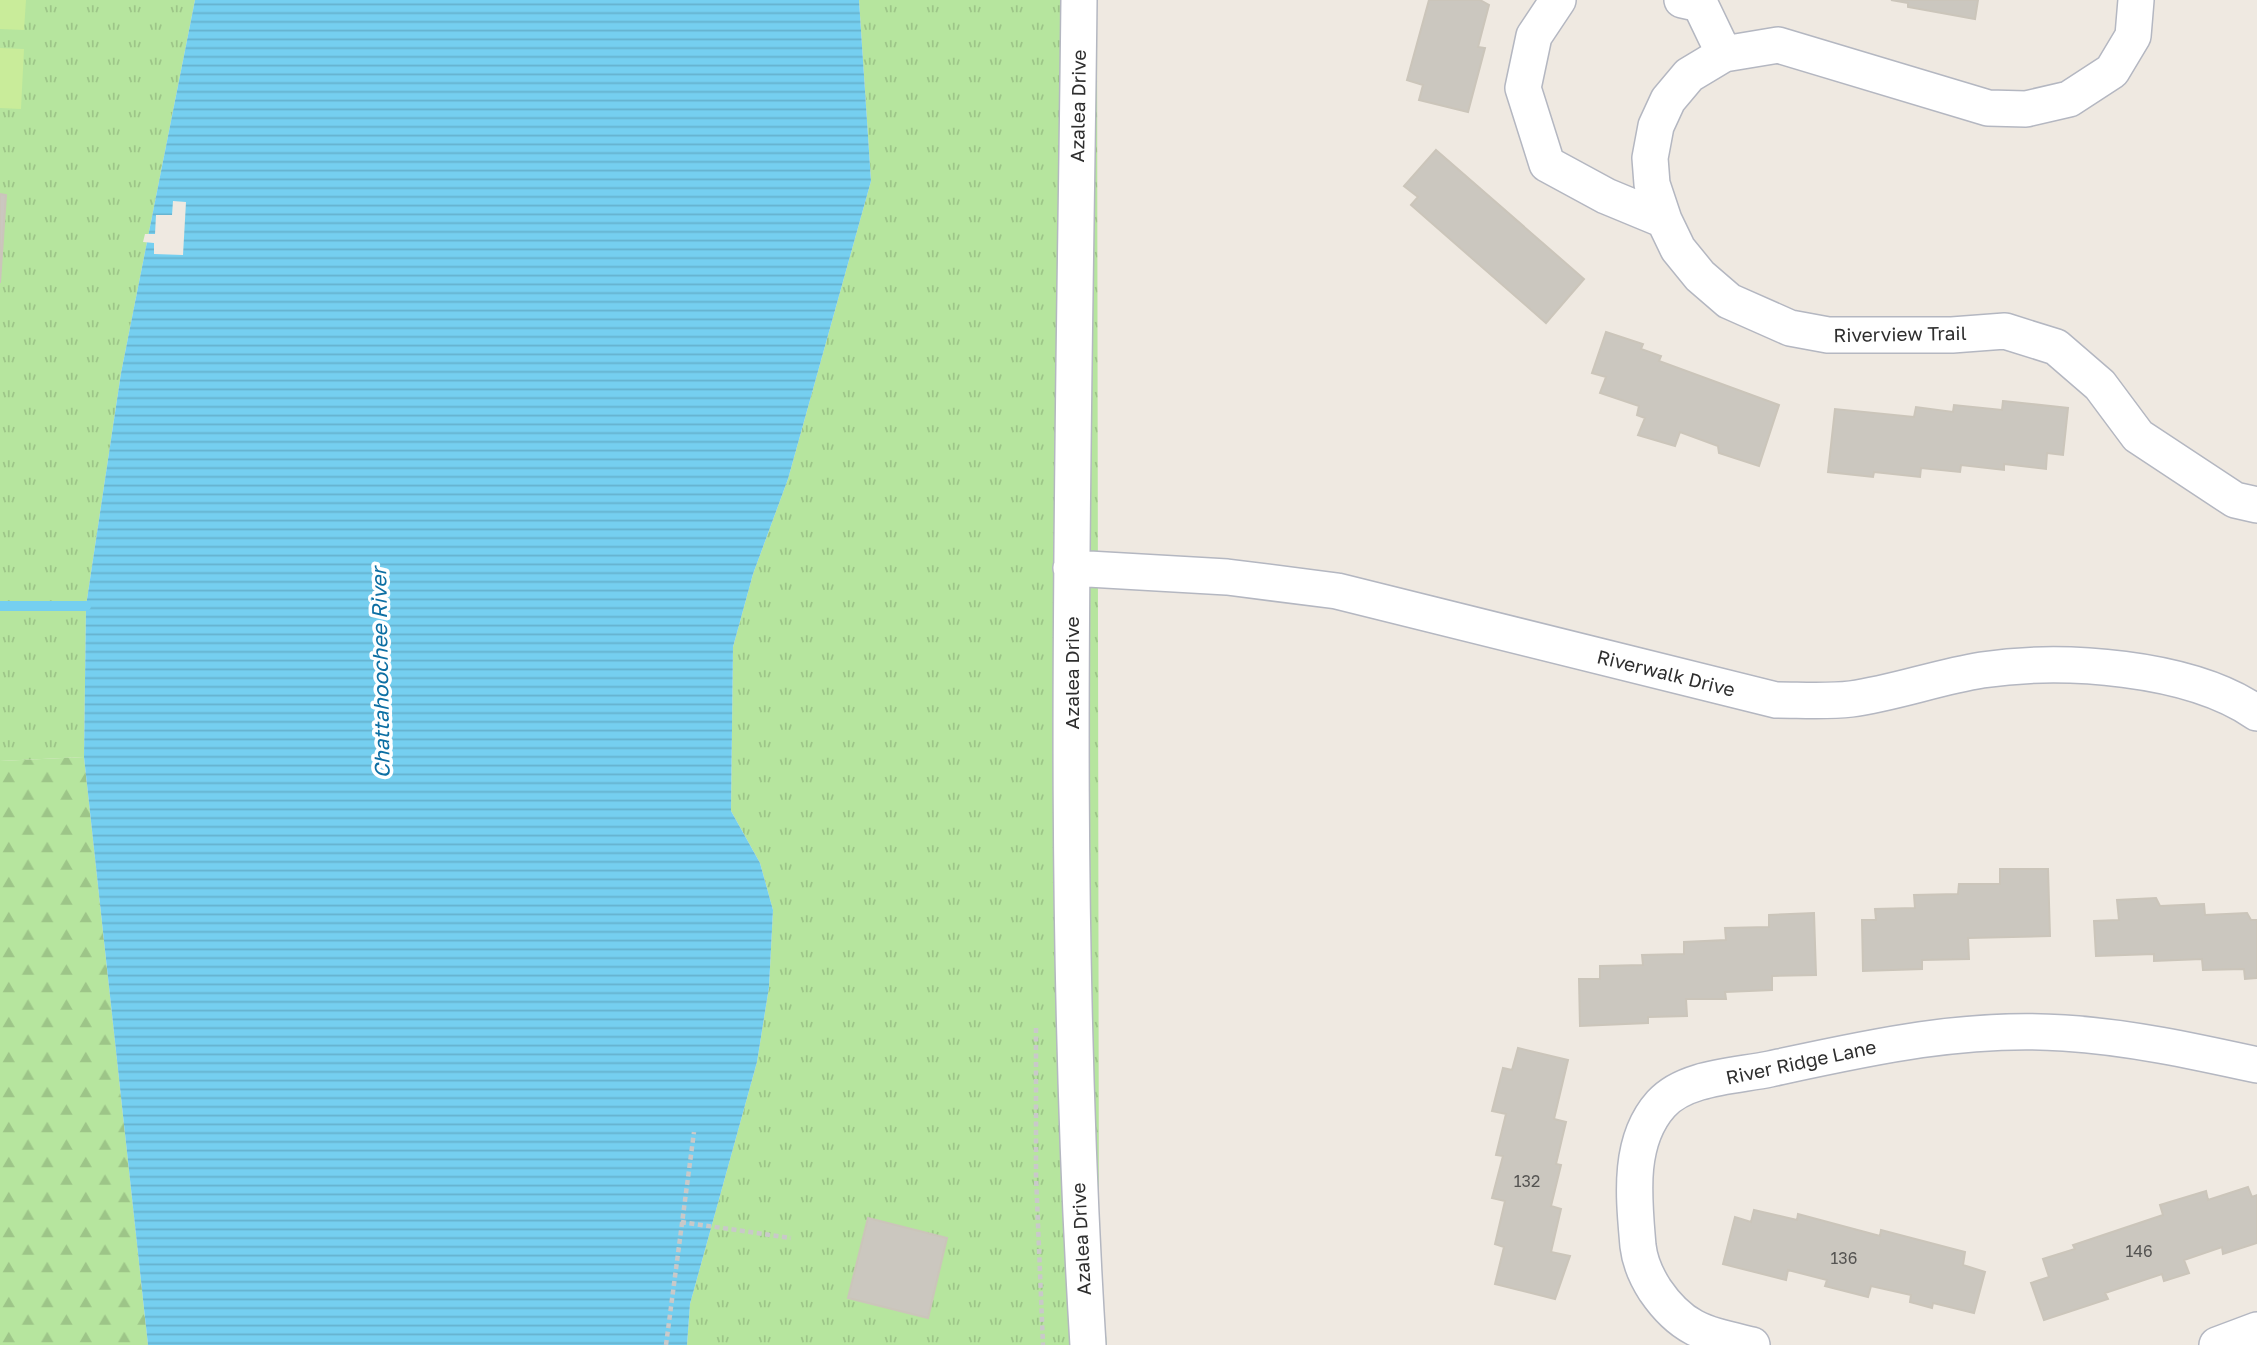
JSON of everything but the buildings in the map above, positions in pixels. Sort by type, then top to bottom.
[{"type":"street","name":"Azalea Drive","points":[[1079,0],[1071,568],[1077,1163],[1088,1345]]},
{"type":"street","points":[[1558,0],[1534,36],[1523,88],[1547,164],[1606,196],[1664,220]]},
{"type":"street","points":[[1682,0],[1700,4],[1724,54]]},
{"type":"street","name":"Riverview Trail","points":[[2137,0],[2133,36],[2112,71],[2068,99],[2026,109],[1989,108],[1778,45],[1724,54],[1689,75],[1668,100],[1656,126],[1650,158],[1653,184],[1664,220],[1678,249],[1729,301],[1790,328],[1828,335],[1952,335],[2005,331],[2056,347],[2099,385],[2138,436],[2235,500],[2257,505]]},
{"type":"street","name":"Riverwalk Drive","points":[[1071,568],[1227,577],[1336,591],[1776,700],[1850,699],[1982,670],[2047,664],[2123,669],[2212,689],[2257,713]]},
{"type":"street","name":"River Ridge Lane","points":[[1752,1345],[1709,1335],[1672,1314],[1644,1273],[1638,1249],[1636,1164],[1641,1133],[1662,1103],[1693,1084],[1890,1044],[1985,1033],[2062,1032],[2136,1040],[2257,1065]]},
{"type":"street","points":[[2217,1345],[2257,1330]]},
{"type":"path","points":[[666,1345],[694,1132]]},
{"type":"path","points":[[681,1222],[791,1238]]},
{"type":"green space","points":[[0,0],[195,0],[121,373],[86,606],[84,757],[0,761]]},
{"type":"green space","points":[[0,0],[26,0],[24,30],[0,29]]},
{"type":"green space","points":[[859,0],[1097,0],[1099,1271],[1107,1345],[687,1345],[690,1304],[757,1062],[769,987],[773,910],[760,863],[731,811],[733,647],[753,574],[788,479],[871,181]]},
{"type":"green space","points":[[0,48],[24,49],[21,109],[0,108]]},
{"type":"green space","points":[[84,757],[148,1345],[0,1345],[0,761]]},
{"type":"water","name":"Chattahoochee River","points":[[195,0],[859,0],[871,181],[788,479],[753,574],[733,647],[731,811],[760,863],[773,910],[769,987],[757,1062],[690,1304],[687,1345],[148,1345],[84,757],[86,606],[121,373]]},
{"type":"pier","points":[[173,201],[186,202],[183,255],[154,254],[154,243],[143,242],[145,234],[155,234],[156,215],[172,215]]},
{"type":"waterway","points":[[0,606],[86,606]]}]
